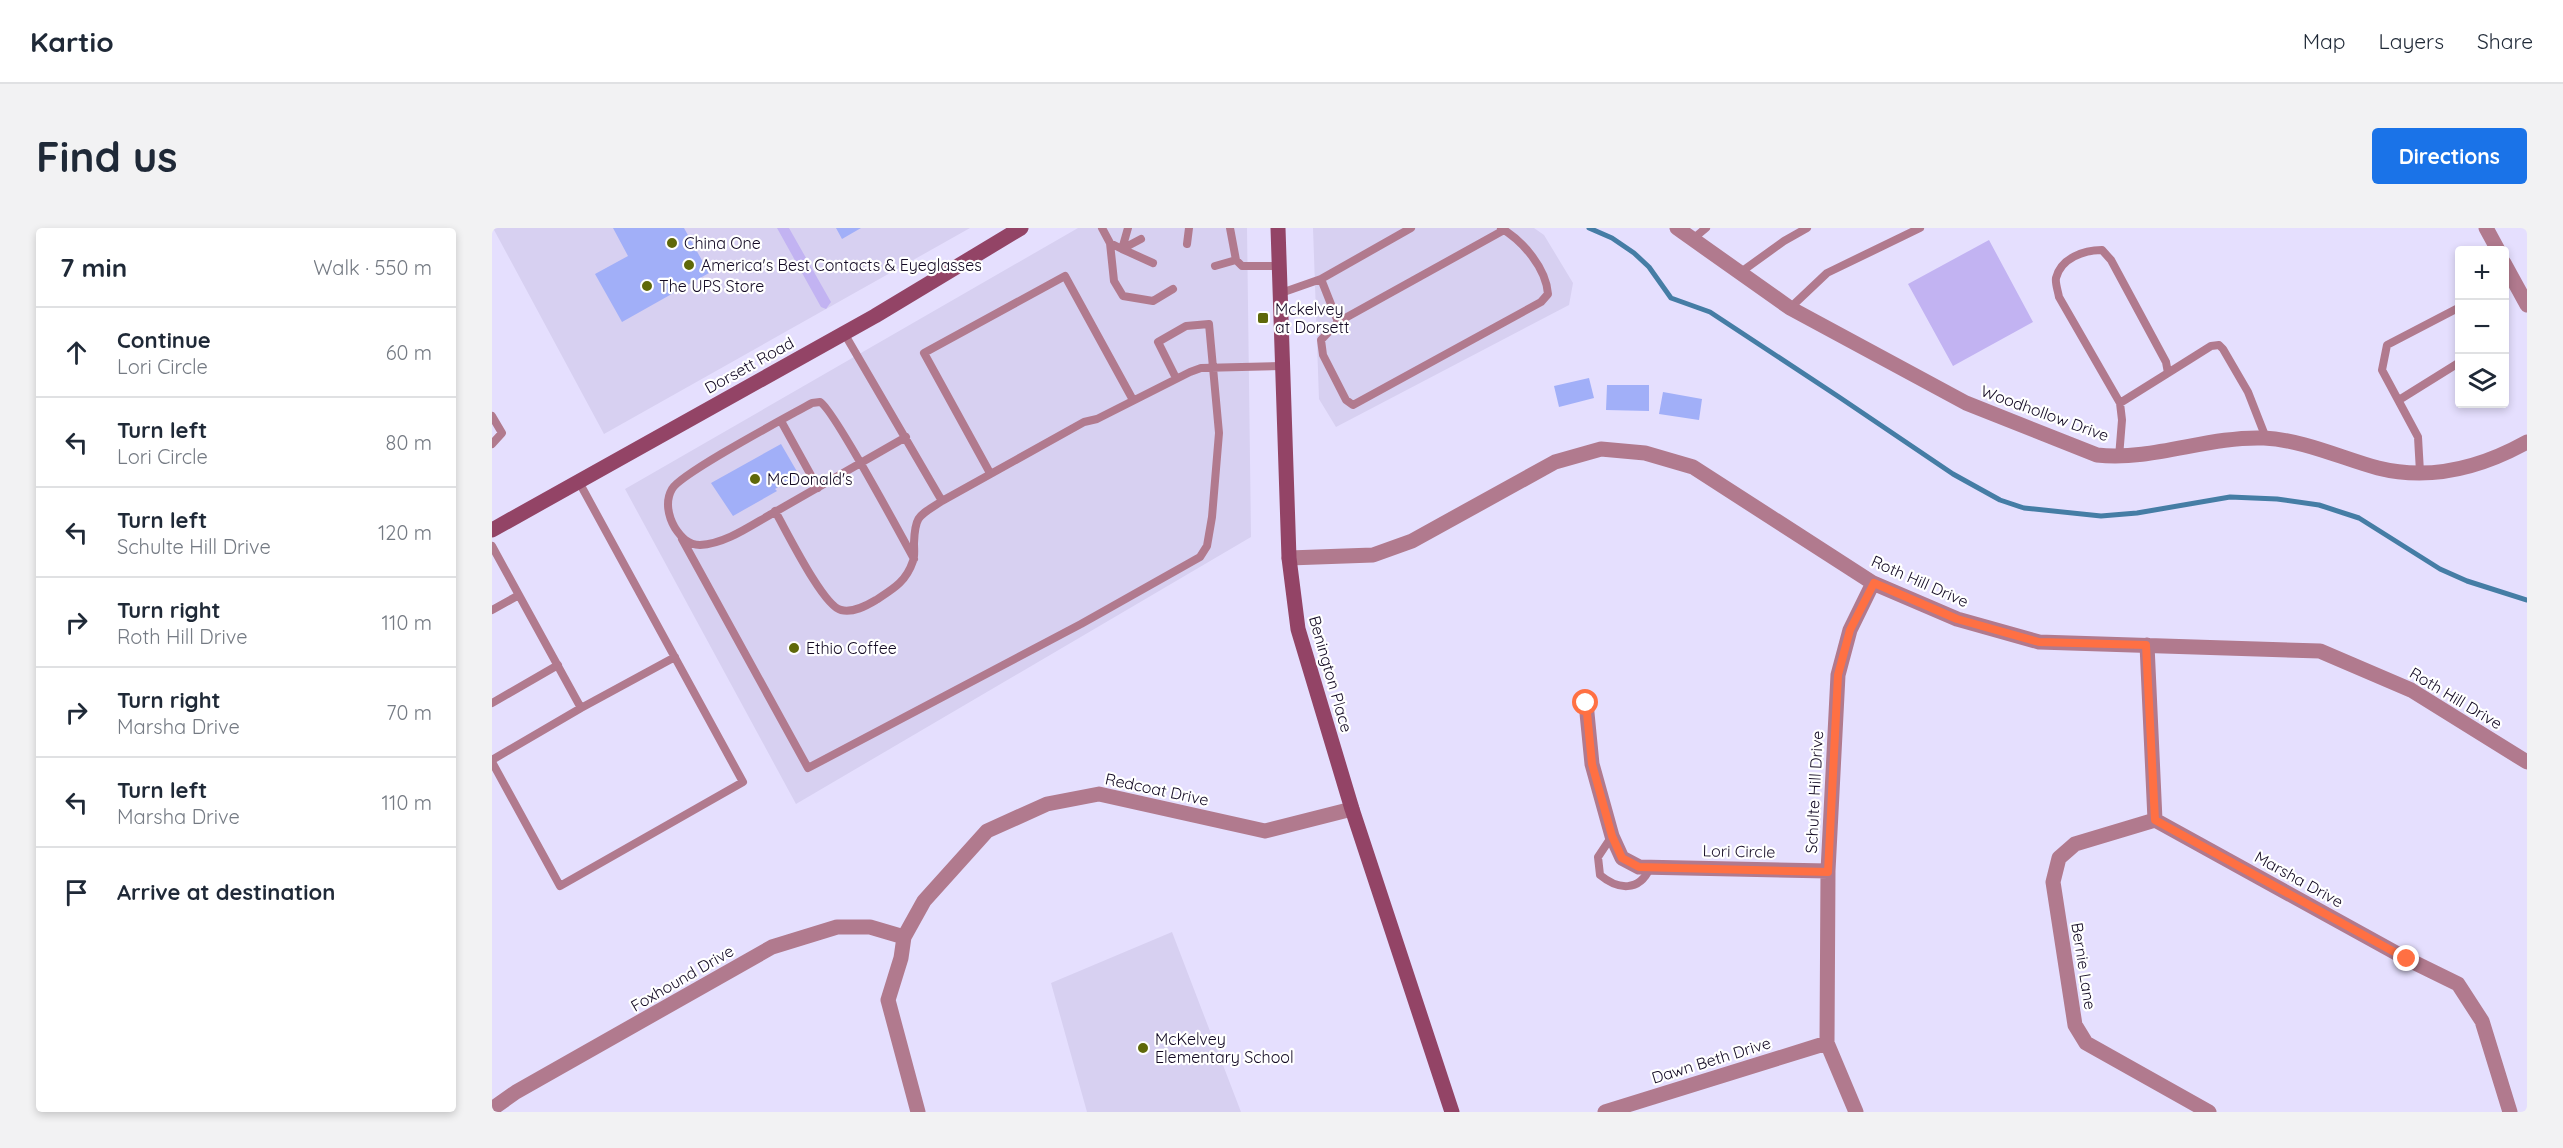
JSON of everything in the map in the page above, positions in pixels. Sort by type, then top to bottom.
[{"type":"main road","name":"Dorsett Road","points":[[492,530],[844,333],[1021,228]]},
{"type":"main road","name":"Benington Place","points":[[1279,228],[1289,558],[1298,629],[1352,809],[1452,1112]]},
{"type":"street","name":"Woodhollow Drive","points":[[1677,228],[1790,308],[1965,403],[2097,455],[2119,457],[2146,455],[2236,439],[2266,438],[2300,443],[2381,468],[2420,472],[2447,471],[2479,465],[2502,456],[2527,442]]},
{"type":"street","points":[[2486,228],[2496,246]]},
{"type":"street","points":[[2509,271],[2527,305]]},
{"type":"street","name":"Roth Hill Drive","points":[[1289,558],[1373,555],[1412,542],[1555,462],[1601,449],[1645,453],[1693,467],[1874,583],[1957,619],[2039,642],[2320,651],[2411,690],[2527,762]]},
{"type":"street","name":"Schulte Hill Drive","points":[[1856,1112],[1827,1043],[1828,872],[1838,675],[1850,630],[1874,583]]},
{"type":"street","points":[[2146,645],[2155,820]]},
{"type":"street","name":"Lori Circle","points":[[1586,703],[1592,764],[1612,836],[1622,858],[1639,867],[1650,868],[1828,872]]},
{"type":"street","name":"Redcoat Drive","points":[[918,1112],[888,1000],[901,958],[904,937],[924,902],[987,831],[1047,804],[1099,794],[1265,831],[1352,809]]},
{"type":"street","name":"Bernie Lane","points":[[2155,820],[2075,844],[2059,858],[2053,882],[2076,1025],[2086,1043],[2209,1112]]},
{"type":"street","name":"Marsha Drive","points":[[2155,820],[2407,959],[2458,984],[2482,1021],[2510,1112]]},
{"type":"street","name":"Foxhound Drive","points":[[492,1109],[516,1092],[772,947],[837,927],[870,927],[904,937]]},
{"type":"street","name":"Dawn Beth Drive","points":[[1605,1112],[1827,1043]]},
{"type":"lane","points":[[1102,228],[1110,243],[1114,281],[1123,296],[1153,301],[1173,289]]},
{"type":"lane","points":[[1122,249],[1128,228]]},
{"type":"lane","points":[[1187,244],[1189,228]]},
{"type":"lane","points":[[1230,228],[1236,260],[1242,266],[1280,266]]},
{"type":"lane","points":[[1281,293],[1321,279],[1411,228]]},
{"type":"lane","points":[[1694,238],[1706,228]]},
{"type":"lane","points":[[1741,272],[1784,241],[1807,228]]},
{"type":"lane","points":[[1790,308],[1827,273],[1920,228]]},
{"type":"lane","points":[[1503,229],[1521,242],[1547,282],[1548,294],[1541,302],[1353,405],[1346,400],[1323,355],[1322,340],[1338,322],[1503,229]]},
{"type":"lane","points":[[1122,249],[1141,239]]},
{"type":"lane","points":[[1110,243],[1153,263]]},
{"type":"lane","points":[[2119,457],[2122,420],[2120,403],[2059,297],[2056,279],[2063,264],[2086,250],[2102,250],[2111,260],[2166,362],[2168,373]]},
{"type":"lane","points":[[1215,266],[1236,260]]},
{"type":"lane","points":[[990,473],[924,353],[1065,276],[1133,400]]},
{"type":"lane","points":[[1321,279],[1338,322]]},
{"type":"lane","points":[[2420,472],[2418,437],[2382,370],[2386,345],[2455,310]]},
{"type":"lane","points":[[914,559],[829,410],[820,402],[812,403],[704,465],[672,488],[668,506],[673,524],[808,768],[1081,624],[1200,557],[1207,546],[1212,517],[1219,433],[1209,324],[1186,326],[1158,342],[1176,378]]},
{"type":"lane","points":[[844,333],[942,501]]},
{"type":"lane","points":[[2120,403],[2211,346],[2218,345],[2223,349],[2248,392],[2266,438]]},
{"type":"lane","points":[[2398,400],[2455,365]]},
{"type":"lane","points":[[776,512],[823,596],[835,608],[843,611],[864,607],[896,588],[905,578],[914,559],[915,522],[919,516],[990,473],[1084,422],[1097,419],[1176,378],[1201,368],[1284,366]]},
{"type":"lane","points":[[492,416],[502,433],[492,444]]},
{"type":"lane","points":[[781,421],[818,488]]},
{"type":"lane","points":[[682,539],[699,545],[719,541],[776,512],[906,437]]},
{"type":"lane","points":[[579,482],[675,657],[743,782],[560,886],[492,761],[675,657]]},
{"type":"lane","points":[[492,546],[582,708]]},
{"type":"lane","points":[[492,610],[519,595]]},
{"type":"lane","points":[[492,703],[558,665]]},
{"type":"lane","points":[[1612,836],[1598,857],[1600,875],[1612,885],[1631,886],[1645,879],[1650,868]]},
{"type":"shaded area","points":[[493,228],[970,228],[604,434]]},
{"type":"shaded area","points":[[777,228],[789,228],[831,302],[826,309],[821,307]]},
{"type":"shaded area","points":[[1078,228],[1247,228],[1251,537],[796,804],[625,489]]},
{"type":"shaded area","points":[[1313,228],[1534,228],[1544,235],[1573,283],[1569,305],[1336,427],[1319,399]]},
{"type":"shaded area","points":[[1989,240],[2033,322],[1953,366],[1908,284]]},
{"type":"shaded area","name":"McKelvey Elementary School","points":[[1172,932],[1241,1112],[1087,1112],[1051,983]]},
{"type":"building","points":[[613,228],[684,228],[709,273],[622,322],[595,274],[628,256]]},
{"type":"building","points":[[836,228],[861,228],[842,239]]},
{"type":"building","points":[[1589,378],[1594,398],[1559,407],[1554,386]]},
{"type":"building","points":[[1607,385],[1649,385],[1649,411],[1606,410]]},
{"type":"building","points":[[1663,392],[1702,399],[1699,420],[1659,414]]},
{"type":"building","name":"McDonald's","points":[[781,444],[799,475],[775,489],[777,491],[733,516],[711,483]]},
{"type":"waterway","points":[[1589,228],[1612,238],[1634,253],[1649,267],[1671,298],[1710,312],[1953,474],[2000,500],[2024,508],[2101,516],[2137,513],[2230,497],[2277,499],[2319,505],[2359,518],[2440,569],[2467,581],[2527,600]]},
{"type":"place","name":"China One","points":[[672,243]]},
{"type":"place","name":"America's Best Contacts & Eyeglasses","points":[[689,265]]},
{"type":"place","name":"The UPS Store","points":[[647,286]]},
{"type":"place","name":"Mckelvey at Dorsett","points":[[1263,318]]},
{"type":"place","name":"McDonald's","points":[[755,479]]},
{"type":"place","name":"Ethio Coffee","points":[[794,648]]},
{"type":"place","name":"McKelvey Elementary School","points":[[1143,1048]]},
{"type":"route","points":[[1586,703],[1592,764],[1612,836],[1622,858],[1639,867],[1828,872],[1838,675],[1850,630],[1874,583],[1957,619],[2039,642],[2146,645],[2155,820],[2407,959]]}]
